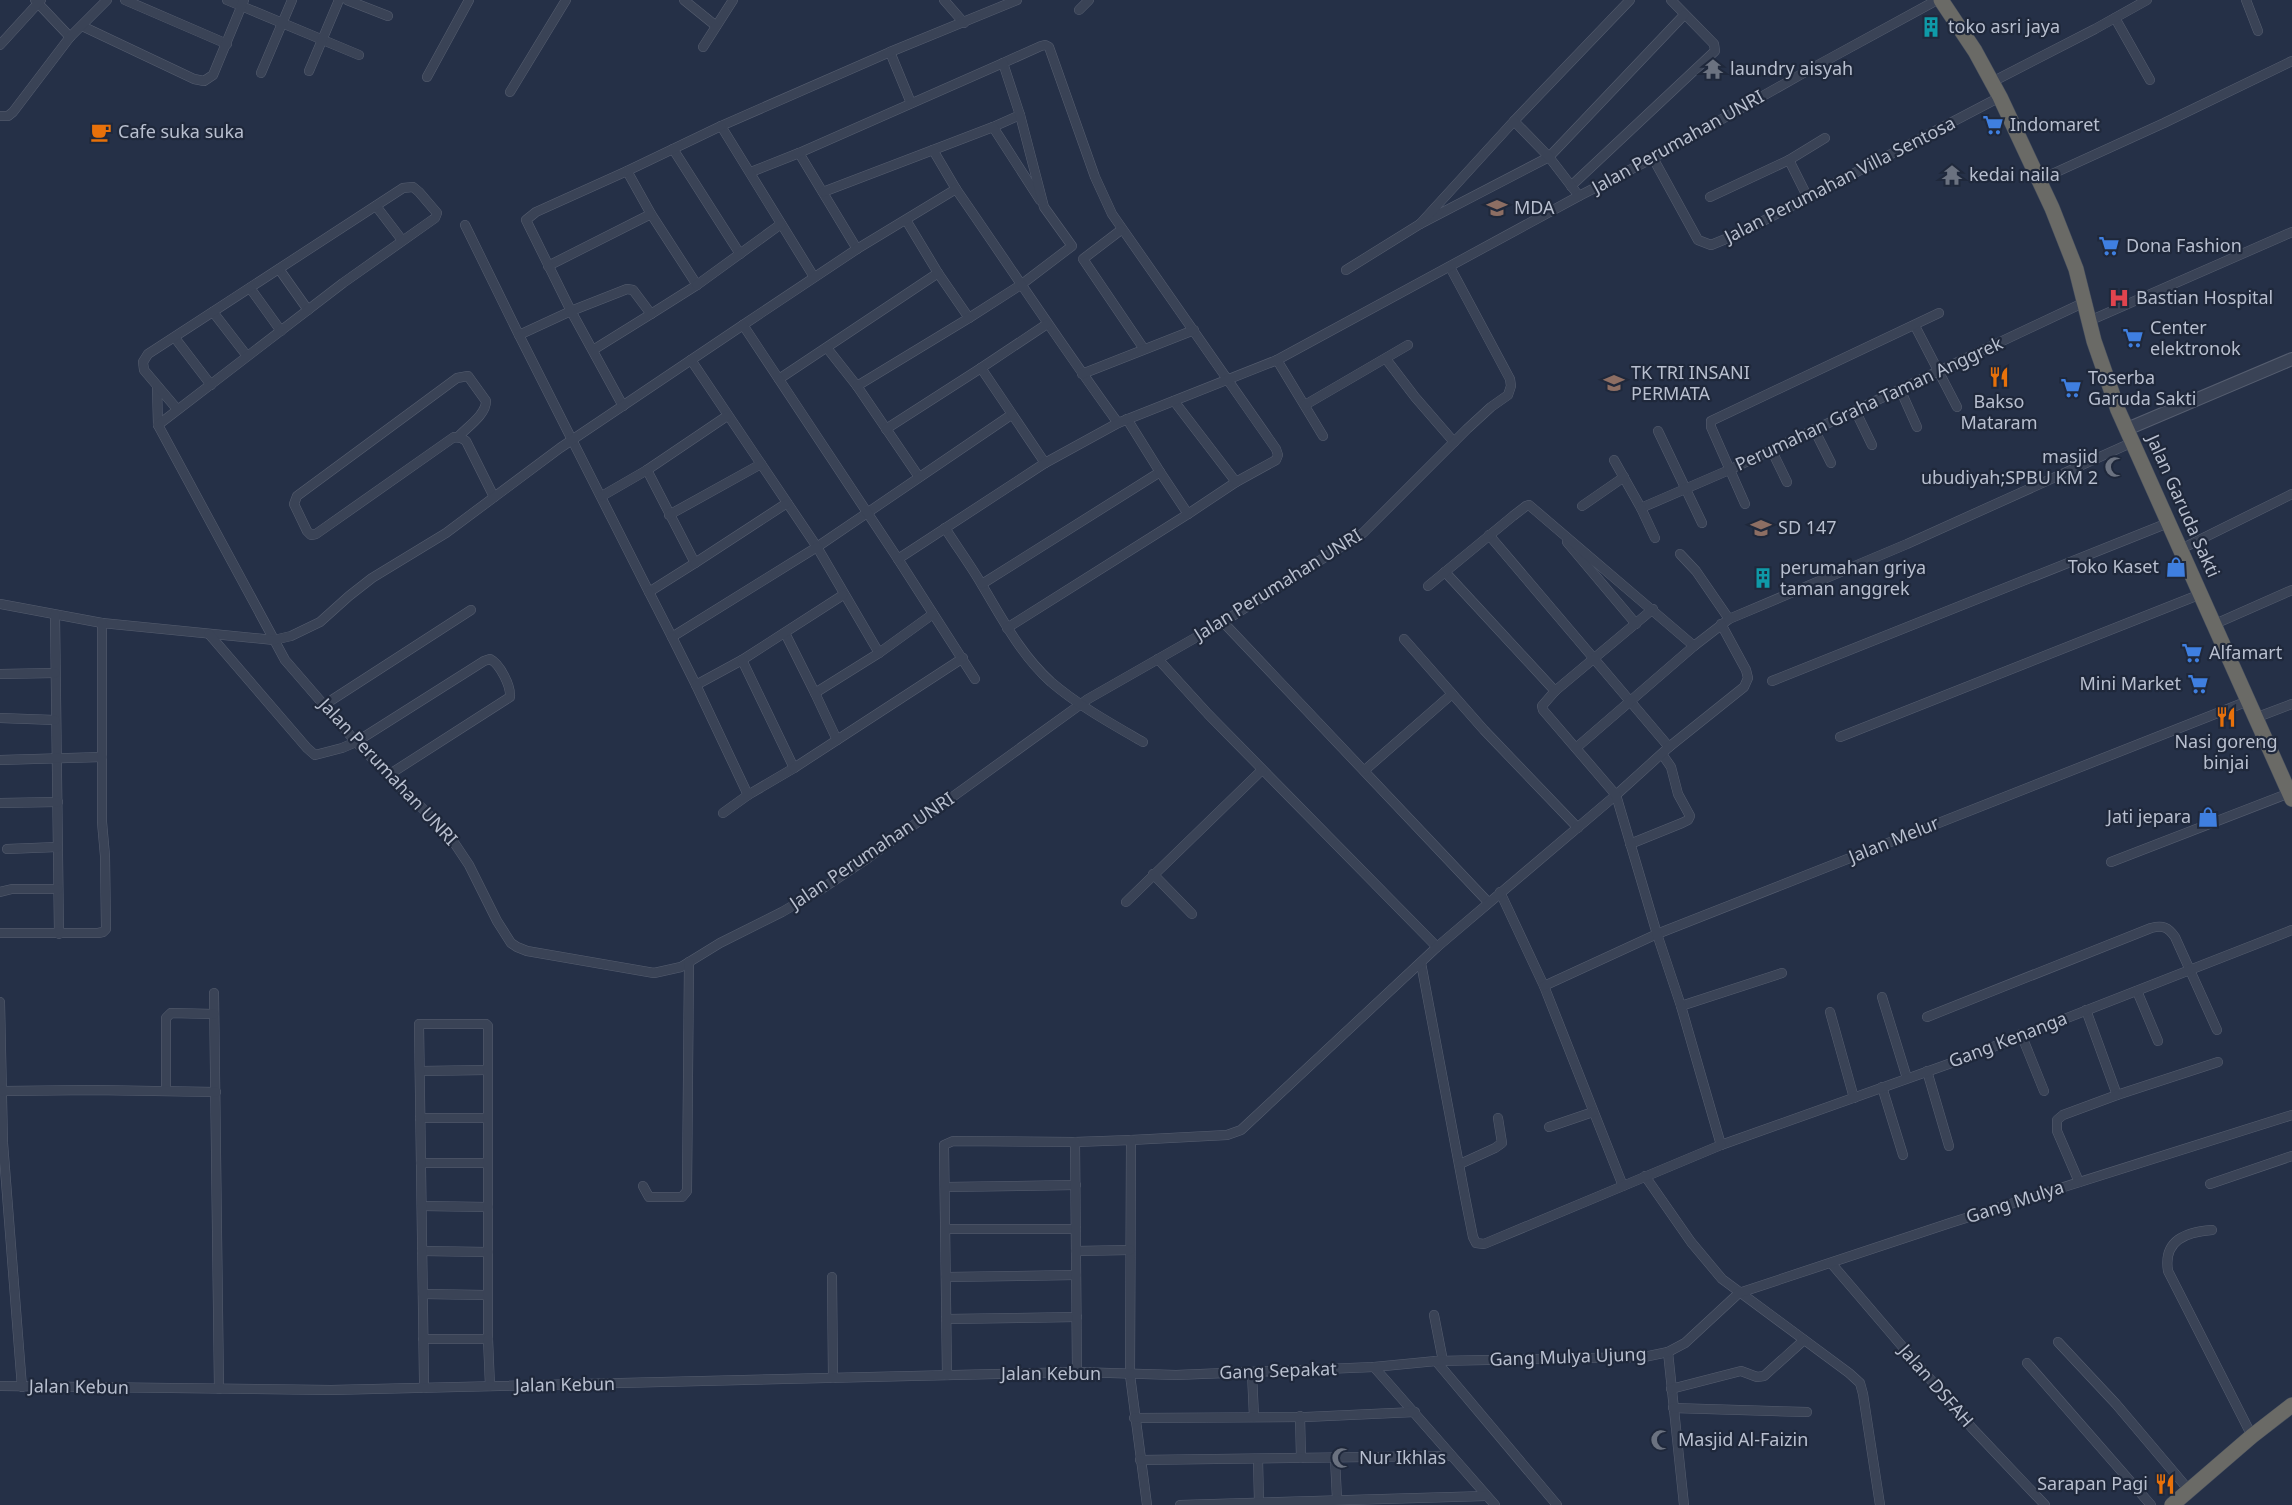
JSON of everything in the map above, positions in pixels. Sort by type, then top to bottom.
[{"type":"highway","name":"Jalan Garuda Sakti","points":[[1939,0],[1975,51],[2000,97],[2039,180],[2070,252],[2108,384],[2255,718],[2291,794]]},
{"type":"highway","points":[[2175,1504],[2188,1489],[2292,1405]]},
{"type":"street","points":[[0,116],[8,116],[13,112],[70,37],[107,0]]},
{"type":"street","points":[[125,0],[227,44]]},
{"type":"street","points":[[227,0],[243,3],[283,23],[359,55]]},
{"type":"street","points":[[261,73],[292,0]]},
{"type":"street","points":[[309,71],[339,0]]},
{"type":"street","points":[[347,0],[388,16]]},
{"type":"street","points":[[427,77],[469,0]]},
{"type":"street","points":[[510,92],[566,0]]},
{"type":"street","points":[[684,0],[716,26]]},
{"type":"street","points":[[703,47],[733,0]]},
{"type":"street","points":[[944,0],[964,22]]},
{"type":"street","points":[[623,406],[548,266],[527,223],[527,218],[721,126],[890,51],[1017,0]]},
{"type":"street","points":[[1079,10],[1089,0]]},
{"type":"street","points":[[1420,224],[1514,121],[1630,0]]},
{"type":"street","points":[[1571,186],[1715,51],[1714,44],[1671,0]]},
{"type":"street","name":"Jalan Perumahan UNRI","points":[[898,559],[1045,463],[1122,421],[1277,360],[1579,195],[1653,158],[1939,0]]},
{"type":"street","points":[[1992,82],[2147,0]]},
{"type":"street","points":[[2246,0],[2258,31]]},
{"type":"street","points":[[0,45],[38,1],[70,37]]},
{"type":"street","points":[[82,26],[200,81],[207,80],[213,75],[243,3]]},
{"type":"street","points":[[1346,270],[1420,224],[1549,157],[1684,15]]},
{"type":"street","points":[[2115,18],[2150,80]]},
{"type":"street","points":[[751,172],[1041,46],[1049,47],[1095,177],[1121,230],[1274,446],[1278,455],[1276,460],[1236,482],[1007,628]]},
{"type":"street","points":[[890,51],[911,103]]},
{"type":"street","points":[[2039,180],[2292,62]]},
{"type":"street","points":[[1003,63],[1020,115],[1044,207]]},
{"type":"street","name":"Jalan Perumahan Villa Sentosa","points":[[1653,158],[1698,240],[1711,245],[1738,234],[2000,97]]},
{"type":"street","points":[[823,192],[1020,115]]},
{"type":"street","points":[[1514,121],[1549,157],[1579,195]]},
{"type":"street","points":[[721,126],[814,277]]},
{"type":"street","points":[[993,127],[1044,207],[1083,259],[1144,349]]},
{"type":"street","points":[[1710,197],[1789,160],[1825,138]]},
{"type":"street","points":[[673,149],[740,254]]},
{"type":"street","points":[[933,150],[956,189],[1082,374],[1122,421],[1188,514]]},
{"type":"street","points":[[799,153],[857,249]]},
{"type":"street","points":[[1789,160],[1808,198]]},
{"type":"street","points":[[627,171],[651,214],[697,285]]},
{"type":"street","points":[[158,425],[402,240],[435,219],[437,213],[419,192],[410,187],[404,188],[148,354],[143,362],[144,370],[177,409]]},
{"type":"street","points":[[0,604],[102,623],[274,640],[291,636],[320,622],[362,585],[446,533],[573,439],[814,277],[956,189]]},
{"type":"street","points":[[376,206],[402,240]]},
{"type":"street","points":[[548,266],[651,214]]},
{"type":"street","points":[[906,220],[969,318]]},
{"type":"street","points":[[592,350],[697,285],[781,224]]},
{"type":"street","points":[[465,225],[696,685],[748,795]]},
{"type":"street","points":[[1083,259],[1121,230]]},
{"type":"street","points":[[2089,321],[2292,232]]},
{"type":"street","points":[[857,386],[1022,284],[1072,246]]},
{"type":"street","name":"Jalan Perumahan UNRI","points":[[158,425],[285,660],[356,742],[438,822],[460,849],[504,932],[517,947],[574,960],[654,973],[672,971],[720,943],[782,912],[841,876],[1081,705],[1223,622],[1368,529],[1454,442],[1491,407],[1508,395],[1511,386],[1510,379],[1450,267]]},
{"type":"street","points":[[279,269],[308,310]]},
{"type":"street","points":[[779,380],[938,273]]},
{"type":"street","points":[[250,288],[281,331]]},
{"type":"street","points":[[519,335],[571,311],[630,289],[635,291],[651,314]]},
{"type":"street","name":"Perumahan Graha Taman Anggrek","points":[[1641,508],[1729,470],[2085,302]]},
{"type":"street","points":[[213,312],[247,356]]},
{"type":"street","points":[[1745,504],[1729,470],[1711,421],[1939,313]]},
{"type":"street","points":[[886,429],[1047,324]]},
{"type":"street","points":[[743,325],[975,679]]},
{"type":"street","points":[[1915,326],[1957,407]]},
{"type":"street","points":[[1082,374],[1194,330]]},
{"type":"street","points":[[175,338],[211,385]]},
{"type":"street","points":[[1305,405],[1408,345]]},
{"type":"street","points":[[827,348],[857,386],[919,477]]},
{"type":"street","points":[[1386,359],[1454,442]]},
{"type":"street","points":[[1576,748],[1725,622],[1749,609],[1917,539],[2292,359]]},
{"type":"street","points":[[691,360],[817,547],[879,653]]},
{"type":"street","points":[[1277,360],[1323,436]]},
{"type":"street","points":[[981,368],[1045,463]]},
{"type":"street","points":[[458,437],[483,412],[486,405],[486,401],[468,376],[457,378],[297,496],[294,504],[307,531],[311,535],[316,534],[449,439],[458,437],[466,441],[494,497]]},
{"type":"street","points":[[157,386],[158,425]]},
{"type":"street","points":[[1900,389],[1917,427]]},
{"type":"street","points":[[1174,401],[1236,482]]},
{"type":"street","points":[[1855,410],[1872,445]]},
{"type":"street","points":[[672,637],[817,547],[1011,415]]},
{"type":"street","points":[[602,496],[646,470],[727,416]]},
{"type":"street","points":[[1814,429],[1831,463]]},
{"type":"street","points":[[1658,431],[1702,523]]},
{"type":"street","points":[[1772,449],[1787,482]]},
{"type":"street","points":[[1614,460],[1655,538]]},
{"type":"street","points":[[669,515],[761,464]]},
{"type":"street","points":[[646,470],[695,563]]},
{"type":"street","points":[[982,584],[1160,472]]},
{"type":"street","points":[[1582,506],[1624,477]]},
{"type":"street","points":[[2181,549],[2292,494]]},
{"type":"street","points":[[649,592],[787,503]]},
{"type":"street","points":[[1428,586],[1528,505],[1694,646]]},
{"type":"street","points":[[1772,681],[2168,523]]},
{"type":"street","points":[[945,528],[982,584],[1007,628],[1031,662],[1051,682],[1081,705],[1143,742]]},
{"type":"street","points":[[1557,528],[1636,624]]},
{"type":"street","points":[[1489,535],[1630,700],[1666,750],[1678,794],[1690,816],[1682,823],[1630,844]]},
{"type":"street","points":[[947,1375],[944,1145],[949,1142],[1131,1140],[1227,1135],[1241,1130],[1488,902],[1578,828],[1666,750],[1744,687],[1747,681],[1746,670],[1725,622],[1701,578],[1680,554]]},
{"type":"street","points":[[1445,572],[1555,691]]},
{"type":"street","points":[[2215,624],[2292,590]]},
{"type":"street","points":[[1840,737],[2202,594]]},
{"type":"street","points":[[696,685],[742,660],[843,595]]},
{"type":"street","points":[[1653,609],[1542,703],[1543,710],[1616,795],[1721,1145]]},
{"type":"street","points":[[324,705],[471,610]]},
{"type":"street","points":[[815,693],[879,653],[933,614]]},
{"type":"street","points":[[55,615],[59,934]]},
{"type":"street","points":[[1223,622],[1488,902]]},
{"type":"street","points":[[0,933],[101,933],[106,929],[102,623]]},
{"type":"street","points":[[785,633],[837,740]]},
{"type":"street","points":[[209,634],[307,748],[315,754],[332,752],[356,742],[484,661],[494,660],[510,690],[510,697],[390,774]]},
{"type":"street","points":[[1404,639],[1452,694],[1578,828]]},
{"type":"street","points":[[723,813],[963,658]]},
{"type":"street","points":[[1158,658],[1262,770],[1437,947]]},
{"type":"street","points":[[742,660],[794,768]]},
{"type":"street","points":[[0,674],[55,673]]},
{"type":"street","points":[[1365,770],[1452,694]]},
{"type":"street","name":"Jalan Melur","points":[[1544,986],[1657,934],[2248,701]]},
{"type":"street","points":[[2255,718],[2292,704]]},
{"type":"street","points":[[0,718],[55,720]]},
{"type":"street","points":[[0,760],[102,757]]},
{"type":"street","points":[[1126,902],[1262,770]]},
{"type":"street","points":[[2111,862],[2291,794]]},
{"type":"street","points":[[0,803],[58,802]]},
{"type":"street","points":[[6,849],[57,847]]},
{"type":"street","points":[[1154,874],[1192,914]]},
{"type":"street","points":[[0,892],[12,889],[57,889]]},
{"type":"street","points":[[1500,892],[1544,986],[1623,1186]]},
{"type":"street","points":[[1927,1017],[2158,926],[2171,930],[2217,1030]]},
{"type":"street","name":"Gang Kenanga","points":[[1460,1164],[1473,1237],[1476,1243],[1481,1245],[1721,1145],[1927,1071],[2292,930]]},
{"type":"street","points":[[643,1186],[649,1197],[654,1198],[682,1197],[687,1191],[689,962]]},
{"type":"street","points":[[1421,963],[1460,1164],[1495,1149],[1502,1143],[1498,1118]]},
{"type":"street","points":[[1681,1006],[1782,973]]},
{"type":"street","points":[[2138,991],[2158,1041]]},
{"type":"street","points":[[213,993],[219,1389]]},
{"type":"street","points":[[1882,997],[1907,1078]]},
{"type":"street","points":[[0,1002],[3,1143],[22,1387]]},
{"type":"street","points":[[2086,1010],[2117,1095]]},
{"type":"street","points":[[1830,1012],[1854,1098]]},
{"type":"street","points":[[166,1090],[166,1018],[171,1013],[214,1014]]},
{"type":"street","points":[[424,1388],[418,1025],[421,1023],[487,1024],[488,1252],[486,1295],[490,1386]]},
{"type":"street","points":[[2021,1034],[2044,1090]]},
{"type":"street","points":[[2079,1182],[2057,1131],[2057,1120],[2063,1114],[2218,1062]]},
{"type":"street","points":[[420,1071],[487,1070]]},
{"type":"street","points":[[1927,1071],[1949,1146]]},
{"type":"street","points":[[1882,1087],[1903,1155]]},
{"type":"street","points":[[3,1091],[216,1092]]},
{"type":"street","points":[[1550,1127],[1593,1112]]},
{"type":"street","name":"Gang Mulya","points":[[1739,1293],[2292,1115]]},
{"type":"street","points":[[420,1118],[487,1118]]},
{"type":"street","points":[[1131,1140],[1130,1375],[1147,1505]]},
{"type":"street","points":[[1075,1142],[1077,1372]]},
{"type":"street","points":[[2210,1184],[2292,1156]]},
{"type":"street","points":[[421,1163],[487,1163]]},
{"type":"street","points":[[1645,1176],[1704,1259],[1722,1279],[1860,1383],[1880,1505]]},
{"type":"street","points":[[945,1187],[1076,1185]]},
{"type":"street","points":[[422,1206],[488,1207]]},
{"type":"street","points":[[946,1229],[1076,1229]]},
{"type":"street","points":[[2212,1230],[2187,1234],[2173,1244],[2168,1253],[2168,1270],[2252,1436]]},
{"type":"street","points":[[1076,1251],[1130,1250]]},
{"type":"street","points":[[422,1251],[488,1252]]},
{"type":"street","name":"Jalan DSFAH","points":[[1832,1263],[1972,1428],[2044,1505]]},
{"type":"street","points":[[946,1277],[1076,1275]]},
{"type":"street","points":[[832,1276],[833,1378]]},
{"type":"street","name":"Gang Mulya Ujung","points":[[1374,1367],[1439,1361],[1644,1357],[1668,1353],[1694,1337],[1718,1311],[1739,1293]]},
{"type":"street","points":[[423,1294],[486,1295]]},
{"type":"street","points":[[1434,1315],[1439,1361],[1557,1505]]},
{"type":"street","points":[[946,1319],[1077,1317]]},
{"type":"street","points":[[423,1339],[488,1339]]},
{"type":"street","points":[[1671,1389],[1741,1371],[1760,1377],[1769,1373],[1804,1340]]},
{"type":"street","points":[[2058,1342],[2116,1404],[2188,1489]]},
{"type":"street","points":[[1668,1353],[1684,1505]]},
{"type":"street","points":[[2027,1364],[2151,1505]]},
{"type":"street","points":[[1374,1367],[1495,1505]]},
{"type":"street","name":"Gang Sepakat","points":[[1130,1375],[1252,1373],[1374,1367]]},
{"type":"street","name":"Jalan Kebun","points":[[0,1386],[331,1390],[1077,1372],[1130,1375]]},
{"type":"street","points":[[1252,1373],[1254,1417]]},
{"type":"street","points":[[1672,1408],[1807,1412]]},
{"type":"street","points":[[1134,1418],[1415,1412]]},
{"type":"street","points":[[1300,1416],[1301,1458]]},
{"type":"street","points":[[1140,1460],[1451,1456]]},
{"type":"street","points":[[1335,1458],[1337,1499]]},
{"type":"street","points":[[1258,1459],[1259,1502]]},
{"type":"street","points":[[1180,1505],[1486,1496]]},
{"type":"place","name":"toko asri jaya","points":[[1931,27]]},
{"type":"place","name":"laundry aisyah","points":[[1713,69]]},
{"type":"place","name":"Indomaret","points":[[1993,125]]},
{"type":"place","name":"Cafe suka suka","points":[[101,132]]},
{"type":"place","name":"kedai naila","points":[[1952,175]]},
{"type":"place","name":"MDA","points":[[1497,208]]},
{"type":"place","name":"Dona Fashion","points":[[2109,246]]},
{"type":"place","name":"Bastian Hospital","points":[[2119,298]]},
{"type":"place","name":"Center elektronok","points":[[2133,338]]},
{"type":"place","name":"Bakso Mataram","points":[[1999,377]]},
{"type":"place","name":"TK TRI INSANI PERMATA","points":[[1614,383]]},
{"type":"place","name":"Toserba Garuda Sakti","points":[[2071,388]]},
{"type":"place","name":"masjid ubudiyah;SPBU KM 2","points":[[2115,467]]},
{"type":"place","name":"SD 147","points":[[1761,528]]},
{"type":"place","name":"Toko Kaset","points":[[2176,567]]},
{"type":"place","name":"perumahan griya taman anggrek","points":[[1763,578]]},
{"type":"place","name":"Alfamart","points":[[2192,653]]},
{"type":"place","name":"Mini Market","points":[[2198,684]]},
{"type":"place","name":"Nasi goreng binjai","points":[[2226,717]]},
{"type":"place","name":"Jati jepara","points":[[2208,817]]},
{"type":"place","name":"Masjid Al-Faizin","points":[[1661,1440]]},
{"type":"place","name":"Nur Ikhlas","points":[[1342,1458]]},
{"type":"place","name":"Sarapan Pagi","points":[[2165,1484]]}]
